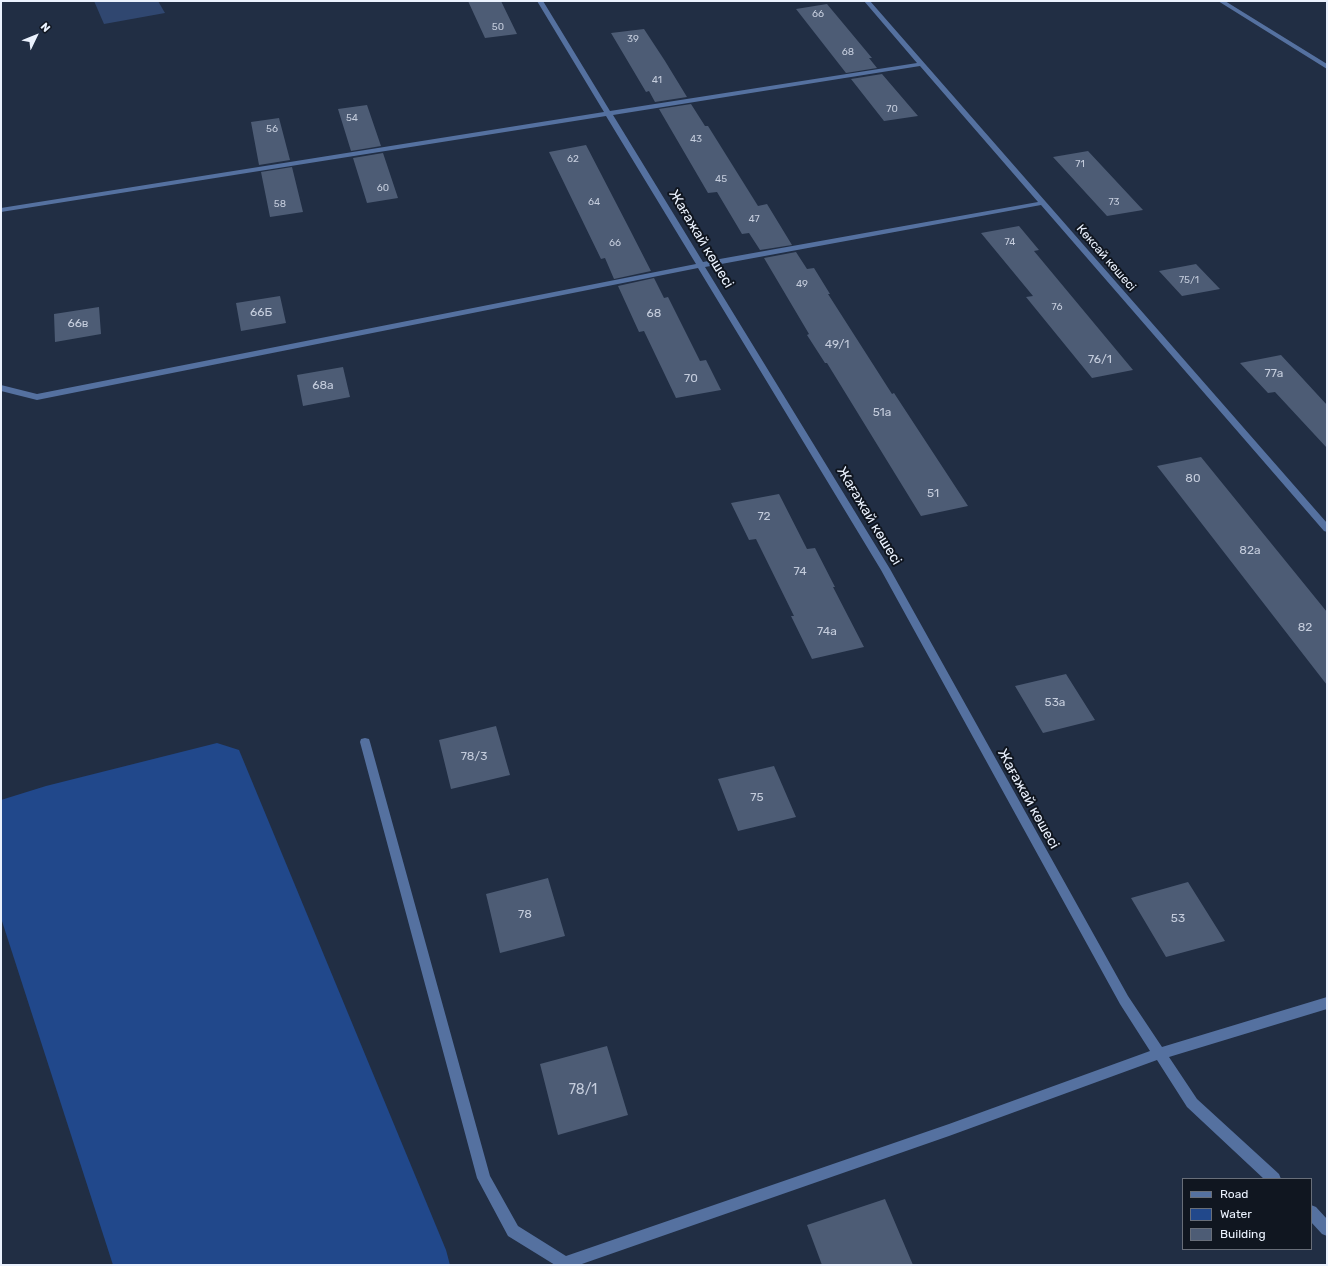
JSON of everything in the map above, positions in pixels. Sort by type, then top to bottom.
[{"type":"street","name":"Жағажай көшесі","points":[[540,1],[885,569],[1117,987],[1192,1103],[1273,1178]]},
{"type":"street","name":"Көксай көшесі","points":[[867,1],[1327,530]]},
{"type":"street","points":[[1221,1],[1327,67]]},
{"type":"street","points":[[1,210],[608,115],[922,64]]},
{"type":"street","points":[[1,388],[37,397],[701,265],[1042,203]]},
{"type":"street","points":[[365,742],[484,1178],[513,1231],[565,1263],[949,1130],[1161,1053],[1327,1003]]},
{"type":"street","points":[[1312,1213],[1327,1229]]},
{"type":"shaded area","points":[[94,1],[158,1],[165,13],[104,24]]},
{"type":"water","points":[[217,743],[239,750],[446,1250],[450,1265],[113,1265],[1,918],[1,800],[46,786]]},
{"type":"building","points":[[468,1],[501,1],[517,34],[485,38]]},
{"type":"building","points":[[827,4],[872,58],[869,58],[877,68],[846,73],[796,9]]},
{"type":"building","points":[[644,29],[687,97],[655,102],[649,91],[646,92],[611,33]]},
{"type":"building","points":[[882,74],[918,116],[884,121],[851,79]]},
{"type":"building","points":[[691,104],[705,126],[708,126],[758,206],[767,204],[792,245],[760,250],[749,233],[742,234],[717,192],[708,193],[659,109]]},
{"type":"building","points":[[367,105],[381,146],[351,151],[338,109]]},
{"type":"building","points":[[279,118],[290,160],[259,165],[251,122]]},
{"type":"building","points":[[586,145],[651,271],[614,279],[605,258],[601,259],[549,152]]},
{"type":"building","points":[[1088,151],[1143,210],[1107,216],[1053,157]]},
{"type":"building","points":[[383,153],[398,198],[367,203],[353,158]]},
{"type":"building","points":[[292,167],[303,212],[270,217],[261,172]]},
{"type":"building","points":[[1019,226],[1039,250],[1034,251],[1133,370],[1092,378],[1026,297],[1033,296],[981,233]]},
{"type":"building","points":[[796,252],[807,269],[814,268],[830,294],[828,294],[892,394],[894,393],[968,506],[921,516],[827,363],[825,363],[807,335],[809,334],[764,258]]},
{"type":"building","points":[[1196,264],[1220,289],[1182,296],[1159,271]]},
{"type":"building","points":[[654,278],[664,298],[668,297],[700,361],[706,360],[721,390],[676,398],[644,331],[639,332],[618,286]]},
{"type":"building","points":[[280,296],[286,323],[241,331],[236,303]]},
{"type":"building","points":[[99,307],[101,334],[55,342],[54,314]]},
{"type":"building","points":[[1281,355],[1327,405],[1327,448],[1275,392],[1268,393],[1240,363]]},
{"type":"building","points":[[343,367],[350,397],[303,406],[297,375]]},
{"type":"building","points":[[1201,457],[1327,612],[1327,685],[1157,466]]},
{"type":"building","points":[[779,494],[807,549],[815,548],[864,647],[812,659],[791,616],[794,616],[756,539],[749,540],[731,503]]},
{"type":"building","points":[[1066,674],[1095,720],[1043,733],[1015,686]]},
{"type":"building","points":[[496,726],[510,775],[451,789],[439,740]]},
{"type":"building","points":[[774,766],[796,817],[738,831],[718,779]]},
{"type":"building","points":[[548,878],[565,936],[500,953],[486,894]]},
{"type":"building","points":[[1188,882],[1225,941],[1166,957],[1131,898]]},
{"type":"building","points":[[607,1046],[628,1115],[558,1135],[540,1064]]},
{"type":"building","points":[[885,1199],[913,1265],[822,1265],[807,1225]]}]
